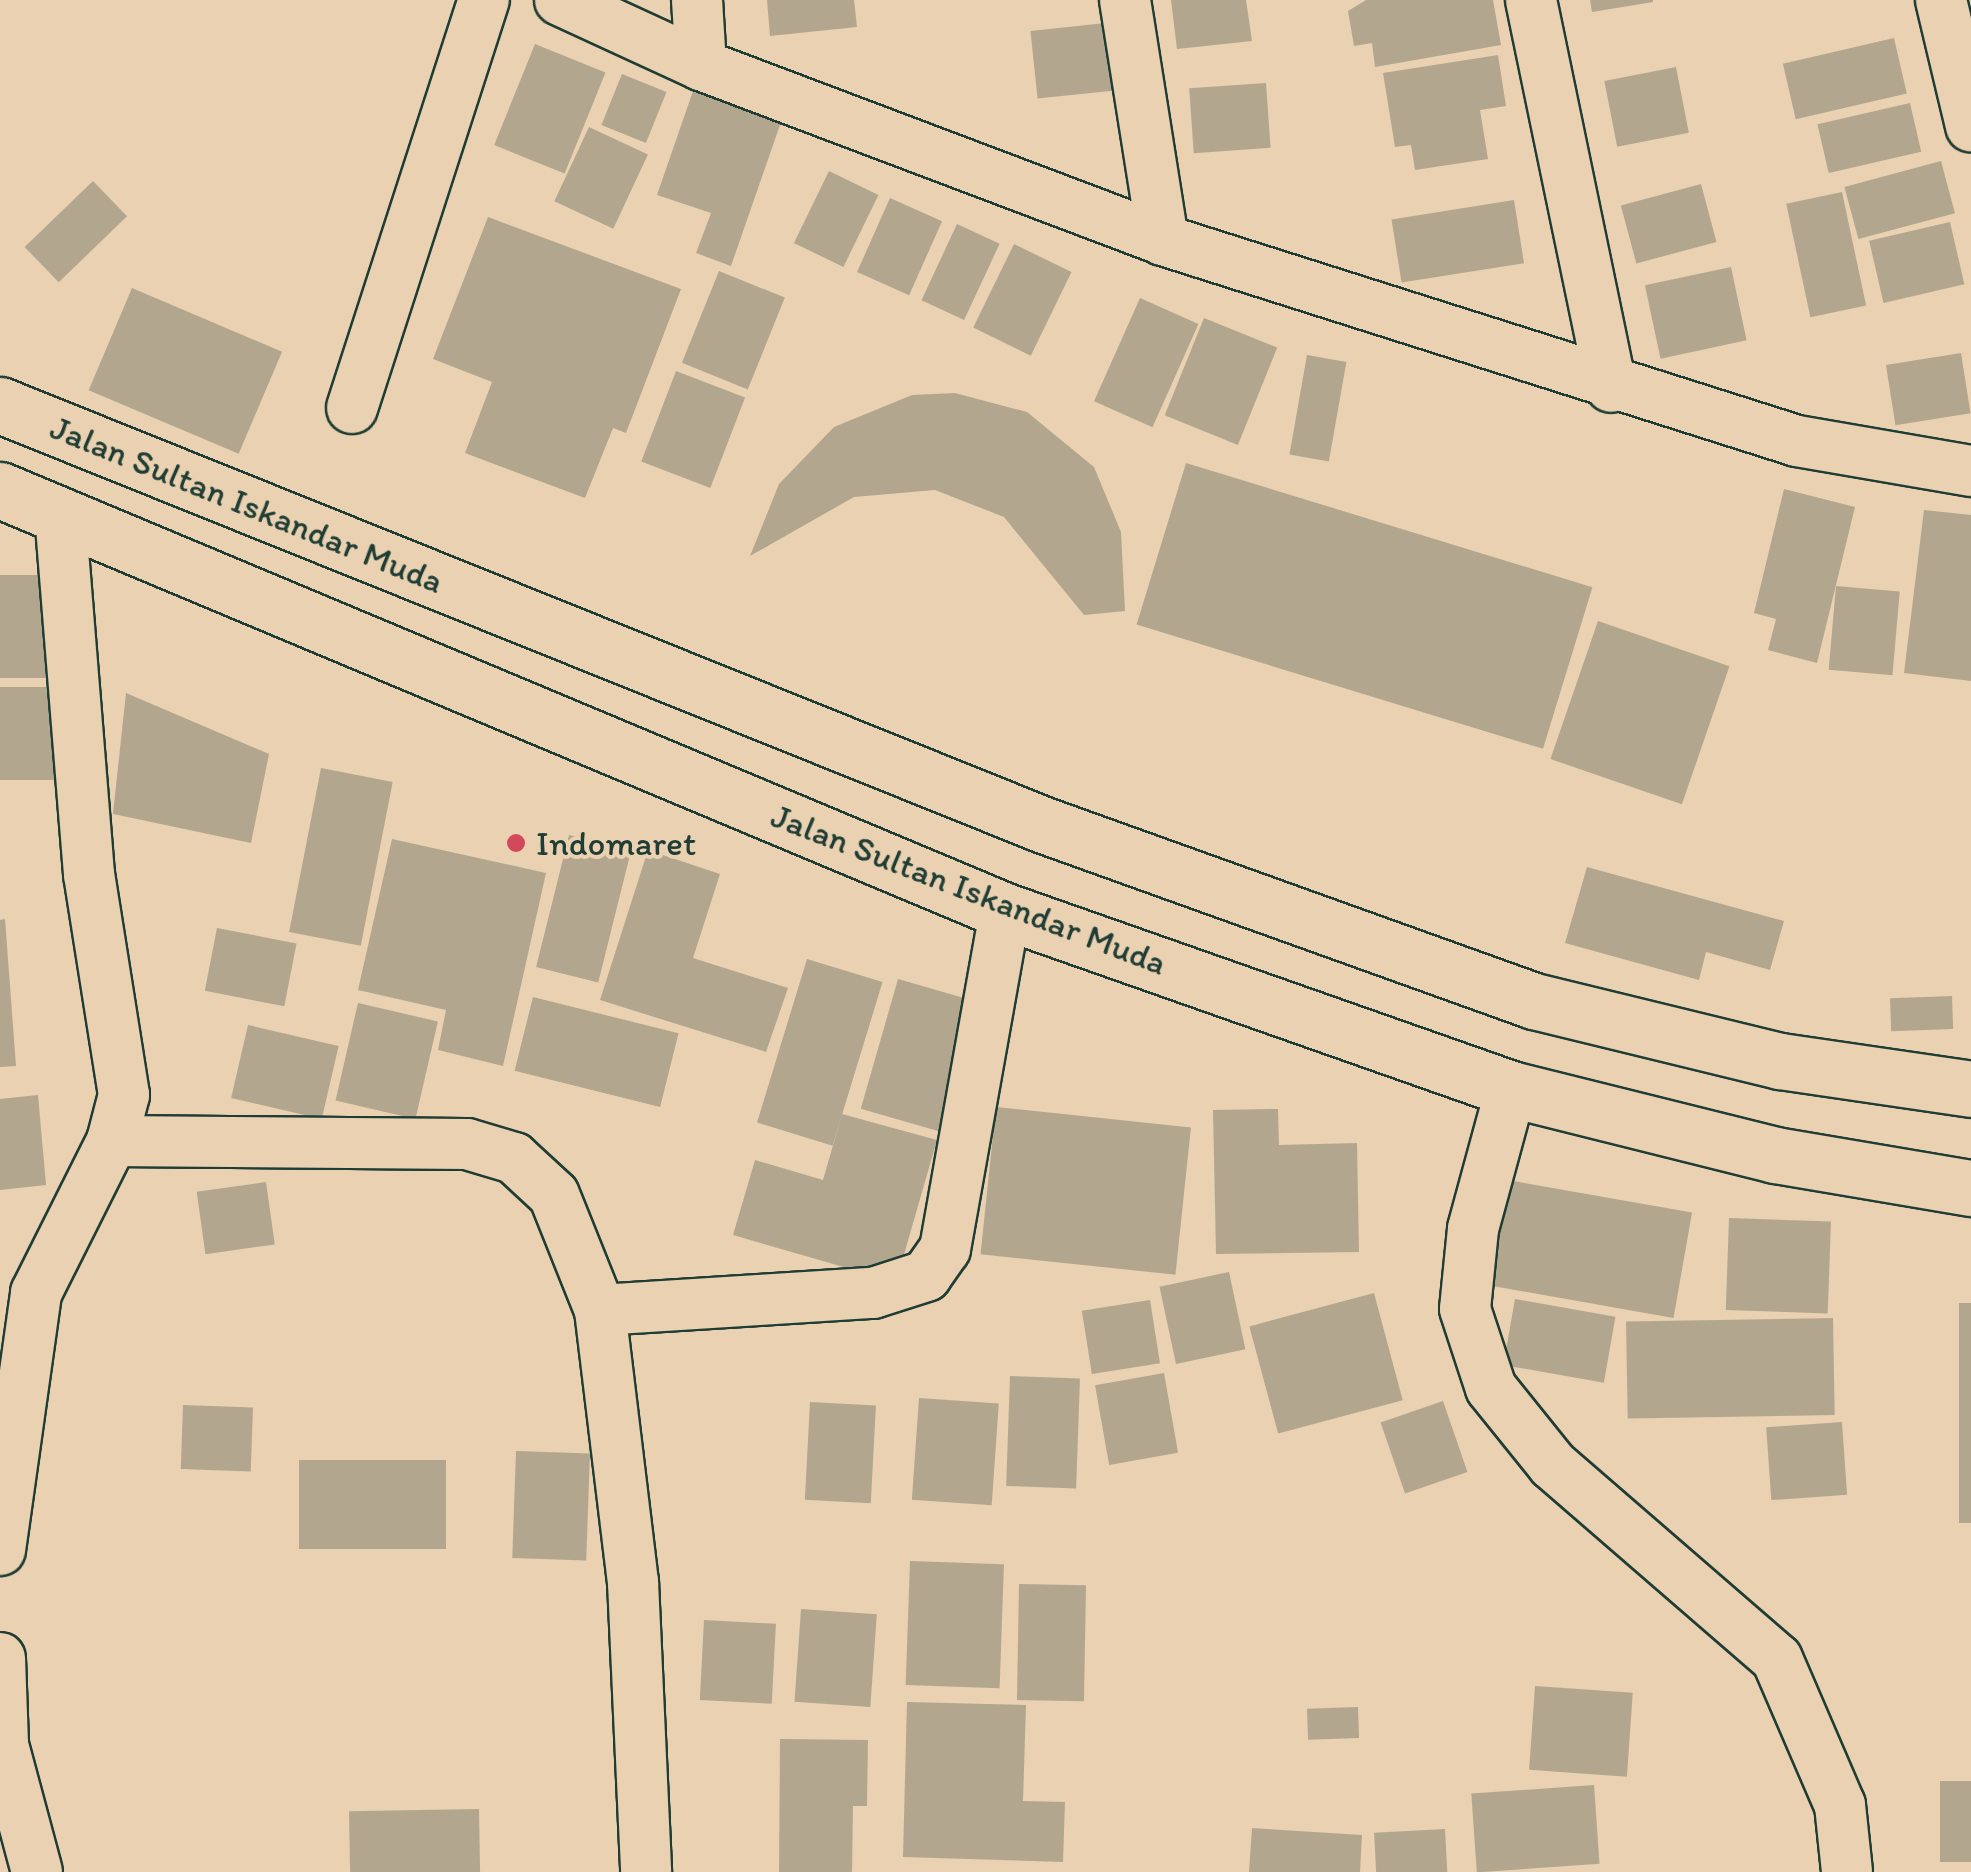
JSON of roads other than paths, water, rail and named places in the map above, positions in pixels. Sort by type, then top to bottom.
[{"type":"highway","name":"Jalan Sultan Iskandar Muda","points":[[0,405],[1041,824],[1534,1000],[1780,1061],[1971,1088]]},
{"type":"highway","name":"Jalan Sultan Iskandar Muda","points":[[0,490],[1005,911],[1511,1089],[1775,1155],[1971,1188]]},
{"type":"street","points":[[352,408],[484,0]]},
{"type":"street","points":[[560,0],[701,64],[1164,240],[1611,387],[1798,441],[1971,471]]},
{"type":"street","points":[[697,0],[701,64]]},
{"type":"street","points":[[1125,0],[1164,240]]},
{"type":"street","points":[[1531,0],[1611,387]]},
{"type":"street","points":[[1941,0],[1971,126]]},
{"type":"street","points":[[0,1550],[36,1292],[112,1141],[124,1095],[90,874],[60,514]]},
{"type":"street","points":[[600,1310],[873,1292],[926,1276],[949,1230],[1005,911]]},
{"type":"street","points":[[1511,1089],[1473,1229],[1465,1309],[1492,1388],[1553,1465],[1777,1659],[1840,1804],[1847,1872]]},
{"type":"street","points":[[112,1141],[467,1144],[514,1158],[554,1195],[600,1310],[633,1582],[646,1872]]},
{"type":"street","points":[[0,1658],[3,1745],[38,1872]]},
{"type":"place","name":"Indomaret","points":[[516,843]]}]
